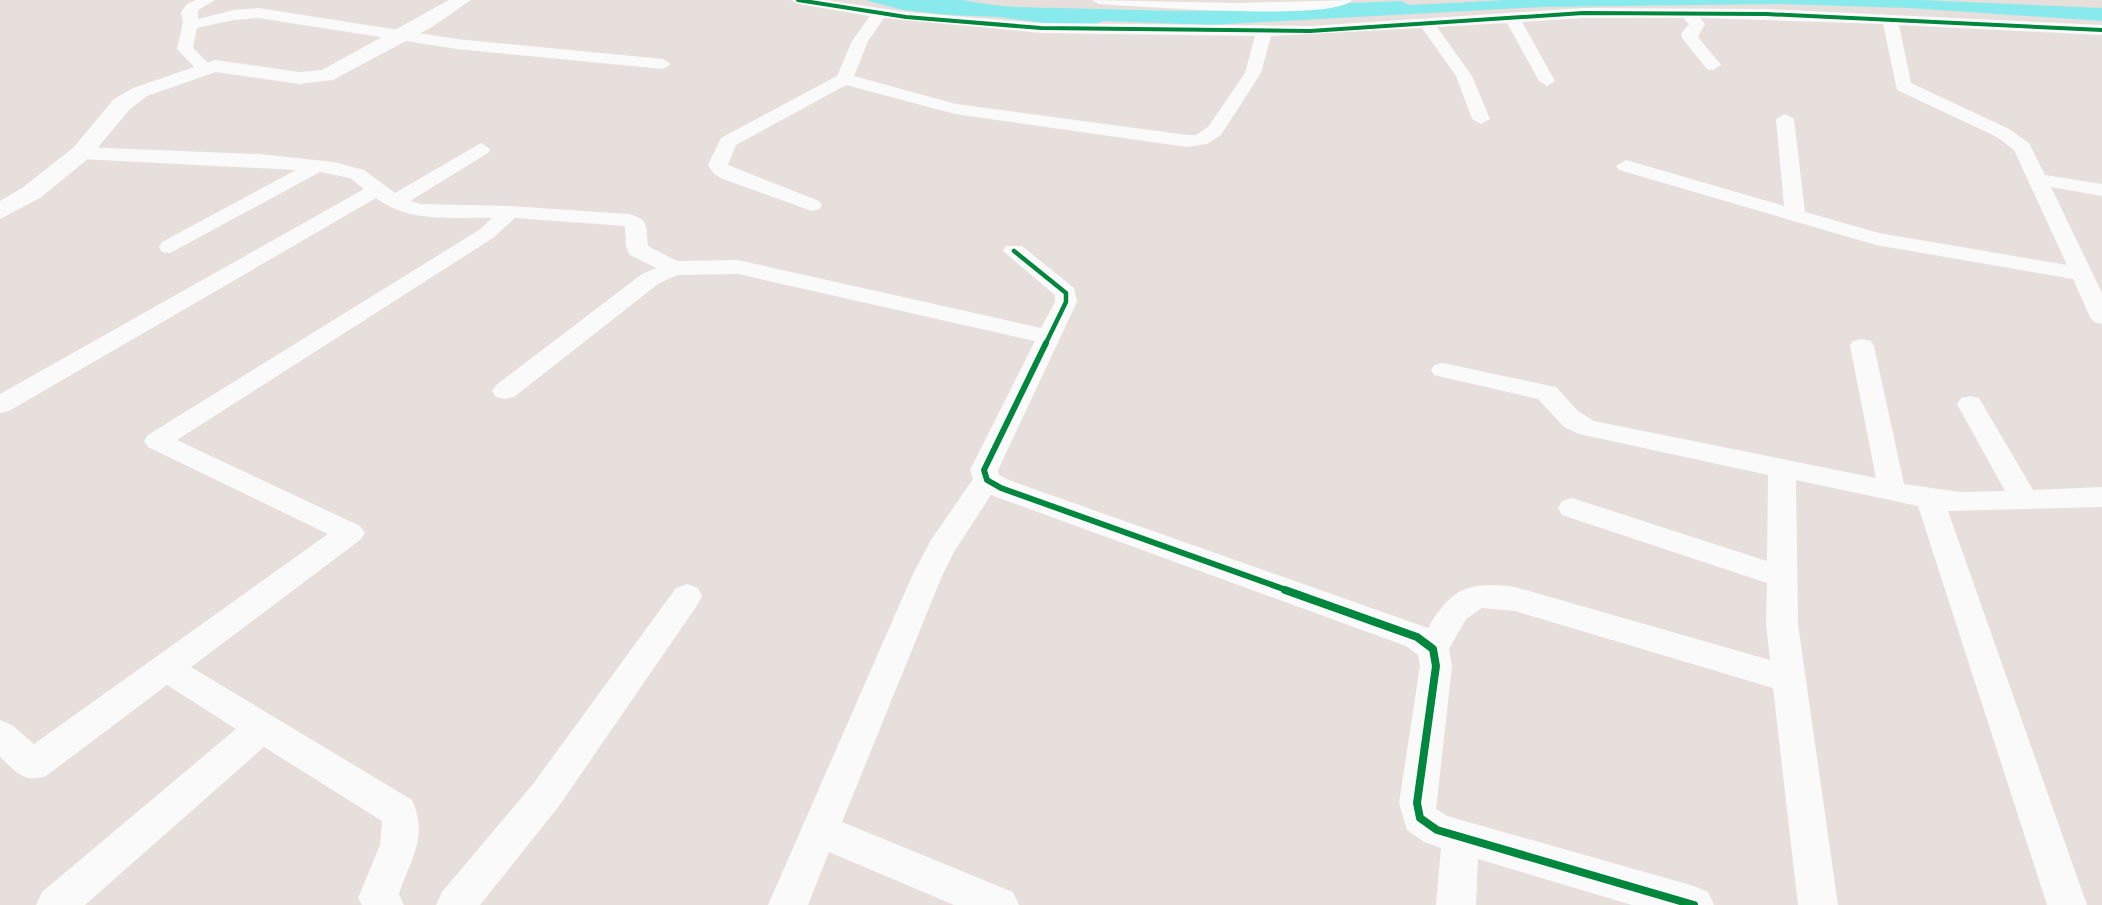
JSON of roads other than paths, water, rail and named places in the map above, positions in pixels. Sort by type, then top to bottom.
[{"type":"main road","points":[[0,211],[31,193],[81,153],[128,99],[205,68],[224,66],[299,78],[326,76],[405,34],[462,0]]},
{"type":"street","points":[[205,68],[185,49],[184,42],[192,25],[189,12],[192,7],[208,0]]},
{"type":"street","points":[[798,0],[906,17],[1031,28],[1118,27],[1310,32],[1583,13],[1687,14],[1735,6],[1890,21],[2102,30]]},
{"type":"street","points":[[1100,0],[1257,7],[1336,4],[1345,0]]},
{"type":"street","points":[[906,17],[922,3]]},
{"type":"street","points":[[812,205],[730,175],[721,170],[718,165],[728,142],[844,80],[860,41],[880,13]]},
{"type":"street","points":[[192,25],[234,15],[258,14],[405,34],[457,44],[663,64]]},
{"type":"street","points":[[1687,14],[1697,24],[1689,34],[1690,38],[1713,66]]},
{"type":"street","points":[[1512,17],[1547,81]]},
{"type":"street","points":[[1890,21],[1903,86],[2015,139],[2022,147],[2102,317]]},
{"type":"street","points":[[1426,23],[1464,76],[1481,119]]},
{"type":"street","points":[[844,80],[955,109],[1170,139],[1200,140],[1215,131],[1249,80],[1264,32]]},
{"type":"street","points":[[1785,119],[1796,216]]},
{"type":"street","points":[[0,405],[386,195],[481,149]]},
{"type":"street","points":[[81,153],[250,160],[317,166],[357,174],[386,195],[420,210],[510,212],[629,220],[636,223],[639,231],[635,244],[638,250],[673,268]]},
{"type":"street","points":[[170,247],[317,166]]},
{"type":"street","points":[[1626,166],[1876,239],[2082,274]]},
{"type":"street","points":[[2036,179],[2102,190]]},
{"type":"street","points":[[0,735],[33,765],[350,533],[158,441],[486,234],[510,212]]},
{"type":"street","points":[[1014,251],[1066,293],[1066,302],[984,470],[987,480],[1001,488],[1417,637],[1433,649]]},
{"type":"street","points":[[506,391],[650,279],[673,268],[738,267],[1049,337]]},
{"type":"street","points":[[1862,346],[1892,491]]},
{"type":"street","points":[[1443,370],[1546,393],[1555,399],[1574,424],[1588,429],[1930,499],[1960,502],[2102,497]]},
{"type":"street","points":[[1970,404],[2024,499]]},
{"type":"street","points":[[1782,470],[1782,624],[1818,905]]},
{"type":"street","points":[[788,905],[927,576],[941,548],[987,480]]},
{"type":"street","points":[[1930,499],[2067,905]]},
{"type":"street","points":[[1572,508],[1782,577]]},
{"type":"street","points":[[1694,905],[1437,830],[1420,818],[1417,803],[1436,666],[1433,649],[1457,607],[1470,597],[1490,594],[1515,599],[1789,679]]},
{"type":"street","points":[[456,905],[546,795],[687,596]]},
{"type":"street","points":[[166,669],[399,812],[404,827],[399,851],[384,878],[378,898],[384,905]]},
{"type":"street","points":[[56,905],[261,729]]},
{"type":"street","points":[[820,830],[999,905]]},
{"type":"street","points":[[1456,905],[1461,837]]},
{"type":"water","points":[[865,0],[934,0],[1016,7],[1179,11],[1312,10],[1507,0],[1922,0],[2102,8],[2102,21],[1908,8],[1777,4],[1542,7],[1209,25],[949,15],[903,10]]},
{"type":"waterway","points":[[932,0],[1052,20],[1099,18]]},
{"type":"waterway","points":[[1273,11],[1402,6]]}]
